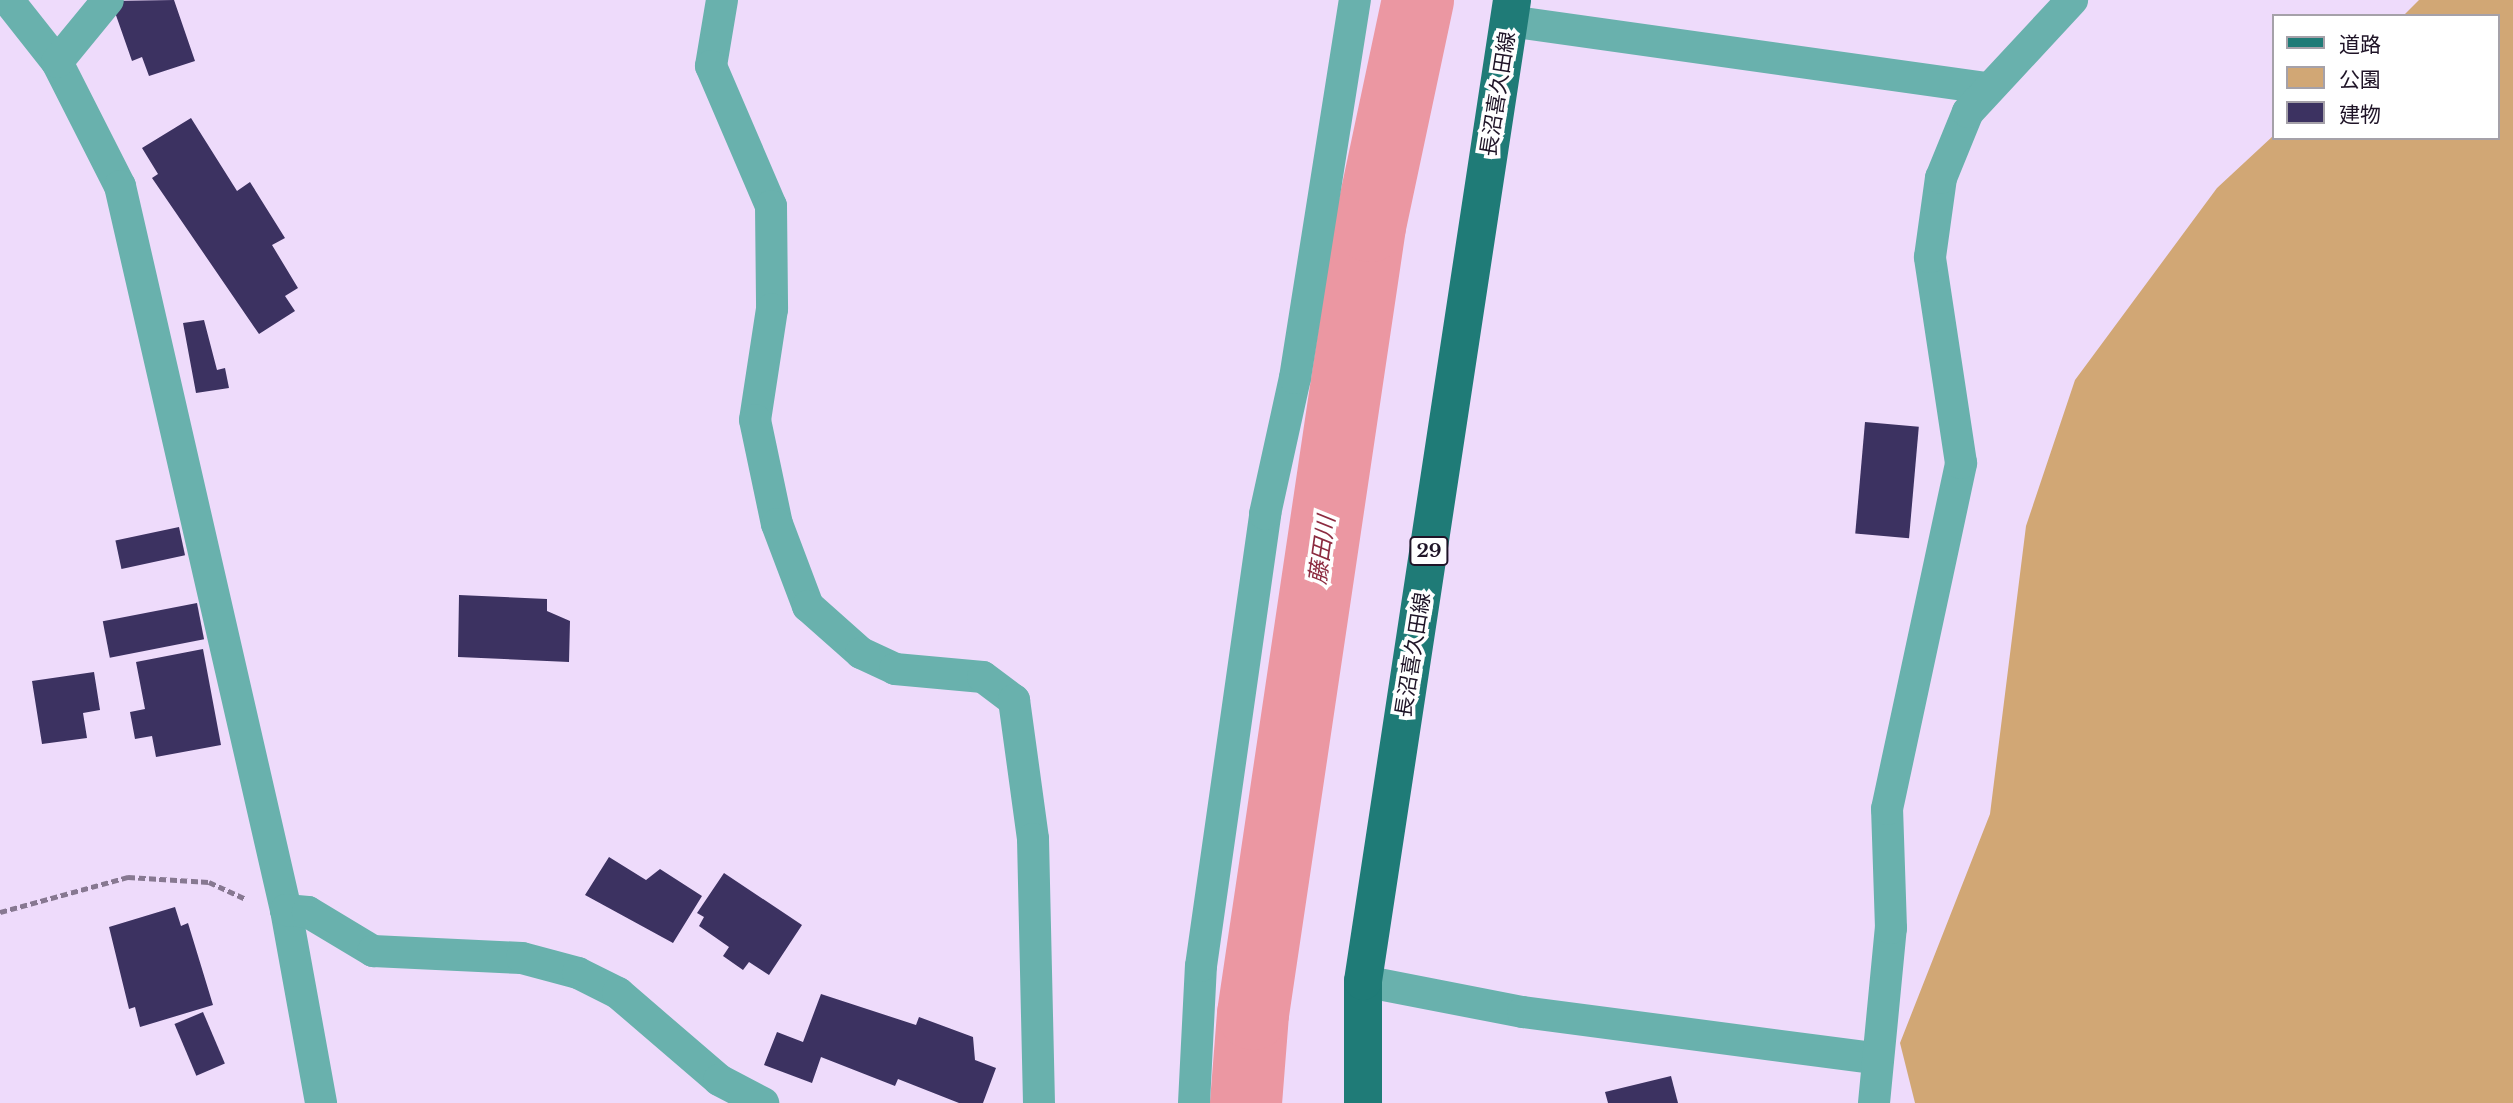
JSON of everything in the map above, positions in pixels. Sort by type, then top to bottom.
[{"type":"main road","name":"長沼喜久田線","points":[[1363,1103],[1363,981],[1511,10]]},
{"type":"street","points":[[8,0],[57,62],[120,186],[286,910],[321,1103]]},
{"type":"street","points":[[57,62],[108,0]]},
{"type":"street","points":[[722,0],[711,66],[771,206],[772,309],[755,420],[778,524],[808,606],[862,653],[895,669],[983,677],[1014,699],[1033,839],[1039,1103]]},
{"type":"street","points":[[1194,1103],[1202,966],[1261,541],[1295,378],[1355,0]]},
{"type":"street","points":[[1874,1103],[1891,928],[1887,809],[1961,463],[1930,257],[1941,178],[1968,112],[1987,88],[2072,0]]},
{"type":"street","points":[[1511,10],[1987,88]]},
{"type":"street","points":[[286,910],[308,912],[373,951],[522,958],[578,973],[618,993],[719,1080],[763,1103]]},
{"type":"street","points":[[1363,981],[1536,1014],[1878,1059]]},
{"type":"path","points":[[0,912],[128,877],[209,882],[268,912],[286,910]]},
{"type":"green space","points":[[2419,0],[2513,0],[2513,1103],[1915,1103],[1900,1043],[1990,814],[2026,526],[2075,380],[2217,188],[2272,137],[2272,140],[2499,140],[2499,14],[2405,14]]},
{"type":"building","points":[[174,0],[195,61],[149,76],[142,57],[132,61],[111,1]]},
{"type":"building","points":[[191,118],[237,191],[250,182],[285,238],[272,245],[298,288],[285,296],[295,311],[259,334],[152,178],[158,174],[142,148]]},
{"type":"building","points":[[204,320],[217,370],[225,368],[229,388],[196,393],[183,323]]},
{"type":"building","points":[[1865,422],[1919,427],[1909,538],[1855,534]]},
{"type":"building","points":[[179,527],[185,555],[121,569],[115,541]]},
{"type":"building","points":[[459,595],[547,599],[547,611],[570,621],[569,662],[458,657]]},
{"type":"building","points":[[197,603],[204,639],[110,658],[103,621]]},
{"type":"building","points":[[203,649],[221,745],[156,757],[152,736],[135,739],[130,712],[145,709],[136,662]]},
{"type":"building","points":[[94,672],[100,710],[83,713],[87,738],[42,744],[32,681]]},
{"type":"building","points":[[609,857],[646,880],[660,869],[702,896],[673,943],[585,895]]},
{"type":"building","points":[[724,873],[802,925],[769,975],[749,962],[743,970],[723,956],[729,947],[699,926],[704,917],[697,913]]},
{"type":"building","points":[[175,907],[181,926],[188,923],[213,1005],[140,1027],[135,1007],[129,1009],[109,927]]},
{"type":"building","points":[[821,994],[916,1025],[919,1017],[973,1037],[975,1060],[996,1068],[983,1103],[959,1103],[898,1079],[895,1086],[821,1057],[812,1083],[764,1065],[777,1032],[803,1042]]},
{"type":"building","points":[[203,1012],[225,1064],[196,1076],[174,1024]]},
{"type":"building","points":[[1671,1076],[1678,1103],[1608,1103],[1605,1092]]},
{"type":"waterway","name":"藤田川","points":[[1246,1103],[1253,1014],[1370,226],[1418,0]]}]
